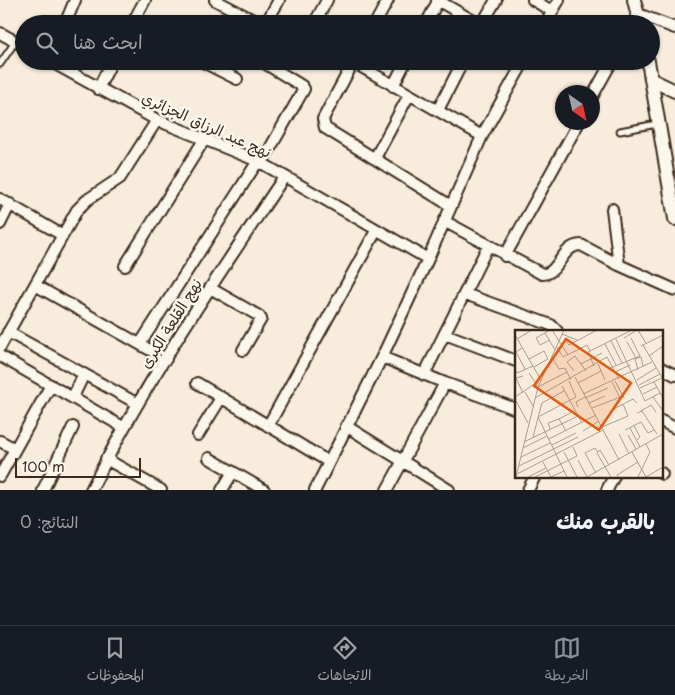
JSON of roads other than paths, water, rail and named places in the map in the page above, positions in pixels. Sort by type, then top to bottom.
[{"type":"street","points":[[69,15],[75,0]]},
{"type":"street","points":[[137,15],[145,0]]},
{"type":"street","points":[[216,0],[249,15]]},
{"type":"street","points":[[269,15],[279,0]]},
{"type":"street","points":[[319,15],[327,0]]},
{"type":"street","points":[[380,15],[388,0]]},
{"type":"street","points":[[430,15],[438,0],[465,15]]},
{"type":"street","points":[[487,15],[496,0]]},
{"type":"street","points":[[534,0],[552,12]]},
{"type":"street","points":[[550,15],[559,0]]},
{"type":"street","points":[[634,0],[636,15]]},
{"type":"street","points":[[660,25],[675,28]]},
{"type":"street","points":[[0,33],[15,41]]},
{"type":"street","name":"نهج عبد الرزاق الجزائري","points":[[65,70],[158,120],[260,162],[428,259]]},
{"type":"street","points":[[98,89],[108,70]]},
{"type":"street","points":[[219,70],[237,79]]},
{"type":"street","points":[[140,344],[260,162],[304,89],[276,70]]},
{"type":"street","points":[[349,70],[324,119],[324,127],[450,206]]},
{"type":"street","points":[[366,70],[482,136]]},
{"type":"street","points":[[393,86],[401,70]]},
{"type":"street","points":[[438,110],[458,70]]},
{"type":"street","points":[[315,490],[382,357],[428,259],[482,136],[519,70]]},
{"type":"street","points":[[599,85],[607,70]]},
{"type":"street","points":[[650,70],[675,219]]},
{"type":"street","points":[[652,80],[675,91]]},
{"type":"street","points":[[375,158],[410,95]]},
{"type":"street","points":[[0,347],[80,205],[120,178],[158,120]]},
{"type":"street","points":[[505,256],[574,130]]},
{"type":"street","points":[[125,266],[204,140]]},
{"type":"street","name":"نهج القلعة الكبرى","points":[[91,490],[123,427],[210,288],[284,177]]},
{"type":"street","points":[[0,199],[62,235]]},
{"type":"street","points":[[0,224],[10,204]]},
{"type":"street","points":[[612,209],[619,265]]},
{"type":"street","points":[[444,221],[505,256],[545,275],[550,272],[569,249],[581,245],[619,265],[675,290]]},
{"type":"street","points":[[268,426],[376,230]]},
{"type":"street","points":[[424,375],[488,246]]},
{"type":"street","points":[[35,285],[166,359]]},
{"type":"street","points":[[210,288],[262,319],[243,350]]},
{"type":"street","points":[[464,294],[551,326],[556,330]]},
{"type":"street","points":[[8,332],[138,404]]},
{"type":"street","points":[[446,334],[515,361]]},
{"type":"street","points":[[0,356],[123,427]]},
{"type":"street","points":[[382,357],[424,375],[515,409]]},
{"type":"street","points":[[662,368],[675,375]]},
{"type":"street","points":[[73,398],[84,374]]},
{"type":"street","points":[[197,383],[329,462]]},
{"type":"street","points":[[387,490],[445,383]]},
{"type":"street","points":[[0,476],[51,385]]},
{"type":"street","points":[[198,435],[221,398]]},
{"type":"street","points":[[662,422],[675,428]]},
{"type":"street","points":[[346,426],[449,490]]},
{"type":"street","points":[[43,490],[73,428]]},
{"type":"street","points":[[0,441],[15,449]]},
{"type":"street","points":[[106,458],[161,490]]},
{"type":"street","points":[[209,458],[264,490]]},
{"type":"street","points":[[222,490],[233,472]]},
{"type":"street","points":[[528,490],[534,478]]},
{"type":"street","points":[[607,490],[613,478]]},
{"type":"lane","points":[[0,64],[15,49]]},
{"type":"lane","points":[[620,131],[658,124]]}]
